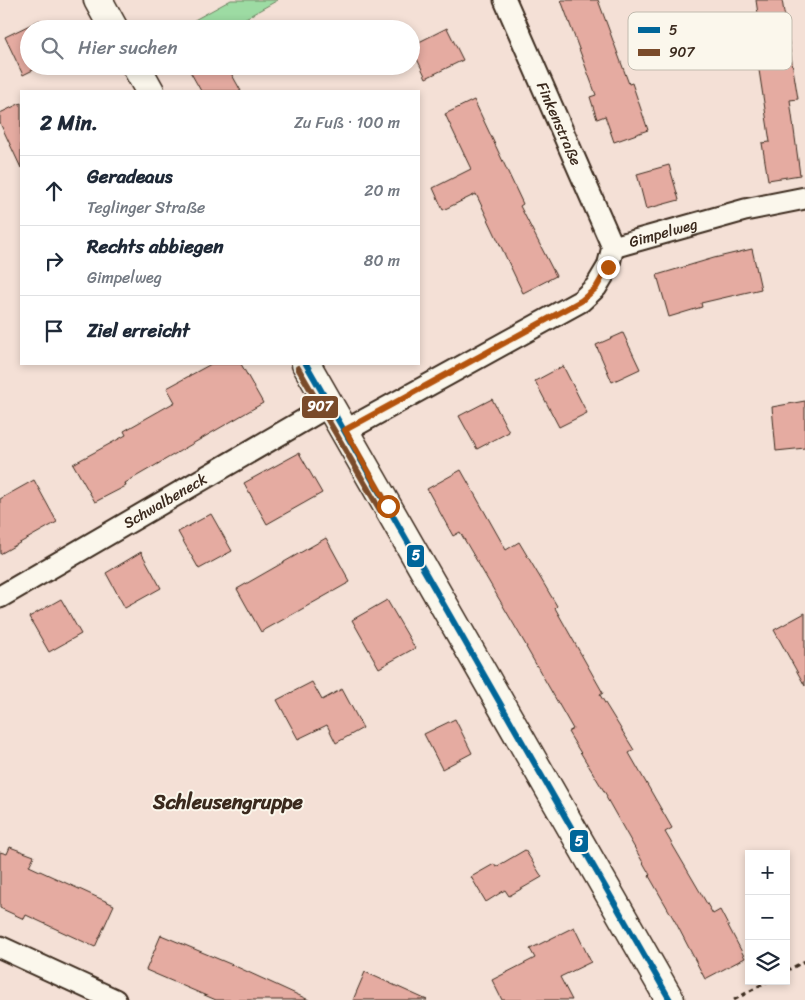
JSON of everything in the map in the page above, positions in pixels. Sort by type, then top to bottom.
[{"type":"street","points":[[98,0],[109,20]]},
{"type":"street","name":"Finkenstraße","points":[[505,0],[613,248]]},
{"type":"street","points":[[141,75],[149,90]]},
{"type":"street","name":"Gimpelweg","points":[[345,430],[581,301],[596,288],[608,267],[613,248],[746,210],[805,198]]},
{"type":"street","points":[[307,365],[670,1000]]},
{"type":"street","name":"Schwalbeneck","points":[[0,597],[330,405]]},
{"type":"street","points":[[0,947],[115,1000]]},
{"type":"path","points":[[790,969],[805,961]]},
{"type":"path","points":[[734,1000],[761,985]]},
{"type":"green space","points":[[231,0],[278,0],[242,20],[194,20]]},
{"type":"building","points":[[561,0],[598,0],[629,84],[632,83],[648,130],[614,142],[605,116],[597,119],[590,97],[596,95]]},
{"type":"building","points":[[756,0],[782,0],[784,12],[758,12]]},
{"type":"building","points":[[447,28],[463,60],[426,78],[420,65],[420,42]]},
{"type":"building","points":[[20,30],[20,69],[5,37]]},
{"type":"building","points":[[792,62],[798,99],[790,100],[800,175],[768,180],[762,143],[770,142],[759,70],[792,70]]},
{"type":"building","points":[[192,75],[232,75],[240,90],[200,90]]},
{"type":"building","points":[[474,100],[523,204],[520,206],[556,276],[523,293],[476,194],[443,210],[433,188],[471,169],[445,114]]},
{"type":"building","points":[[20,103],[20,166],[0,123],[0,113]]},
{"type":"building","points":[[669,165],[679,200],[646,209],[637,174]]},
{"type":"building","points":[[752,249],[761,289],[701,303],[702,307],[669,317],[657,275]]},
{"type":"building","points":[[623,333],[640,369],[612,382],[596,345]]},
{"type":"building","points":[[209,365],[242,365],[263,403],[125,483],[126,486],[95,502],[73,464],[126,435],[124,431],[175,402],[167,388]]},
{"type":"building","points":[[563,366],[587,413],[559,427],[535,381]]},
{"type":"building","points":[[492,399],[509,432],[477,449],[459,416]]},
{"type":"building","points":[[805,401],[805,448],[776,451],[772,407]]},
{"type":"building","points":[[299,453],[322,493],[267,524],[244,483]]},
{"type":"building","points":[[461,470],[506,550],[519,542],[557,606],[555,608],[603,693],[600,695],[634,750],[629,753],[672,828],[665,832],[713,914],[720,910],[745,958],[705,979],[607,796],[568,732],[573,729],[527,647],[460,532],[453,536],[427,489]]},
{"type":"building","points":[[34,480],[57,522],[0,554],[0,499]]},
{"type":"building","points":[[211,514],[232,551],[199,569],[178,532]]},
{"type":"building","points":[[326,538],[350,582],[261,632],[237,589]]},
{"type":"building","points":[[141,552],[161,588],[125,608],[106,573]]},
{"type":"building","points":[[61,599],[81,634],[49,652],[29,617]]},
{"type":"building","points":[[387,600],[415,648],[379,668],[352,620]]},
{"type":"building","points":[[805,613],[805,686],[774,630]]},
{"type":"building","points":[[312,682],[322,700],[342,689],[363,728],[336,743],[327,725],[298,739],[277,700]]},
{"type":"building","points":[[455,719],[472,753],[442,769],[424,734]]},
{"type":"building","points":[[10,847],[34,856],[29,866],[114,905],[95,947],[26,915],[24,919],[0,908],[0,852],[7,854]]},
{"type":"building","points":[[525,850],[542,877],[509,896],[505,890],[486,902],[471,877],[494,864],[496,867]]},
{"type":"building","points":[[574,927],[591,962],[560,977],[572,1000],[502,1000],[492,980],[535,958],[530,949]]},
{"type":"building","points":[[161,935],[309,1000],[216,1000],[146,970]]},
{"type":"building","points":[[365,972],[427,1000],[353,1000]]},
{"type":"transit line","name":"5","points":[[307,365],[670,1000]]},
{"type":"transit line","name":"907","points":[[298,368],[380,510]]},
{"type":"district","name":"Schleusengruppe","points":[[228,802]]},
{"type":"route","points":[[388,506],[345,430],[581,301],[596,288],[608,267]]}]
